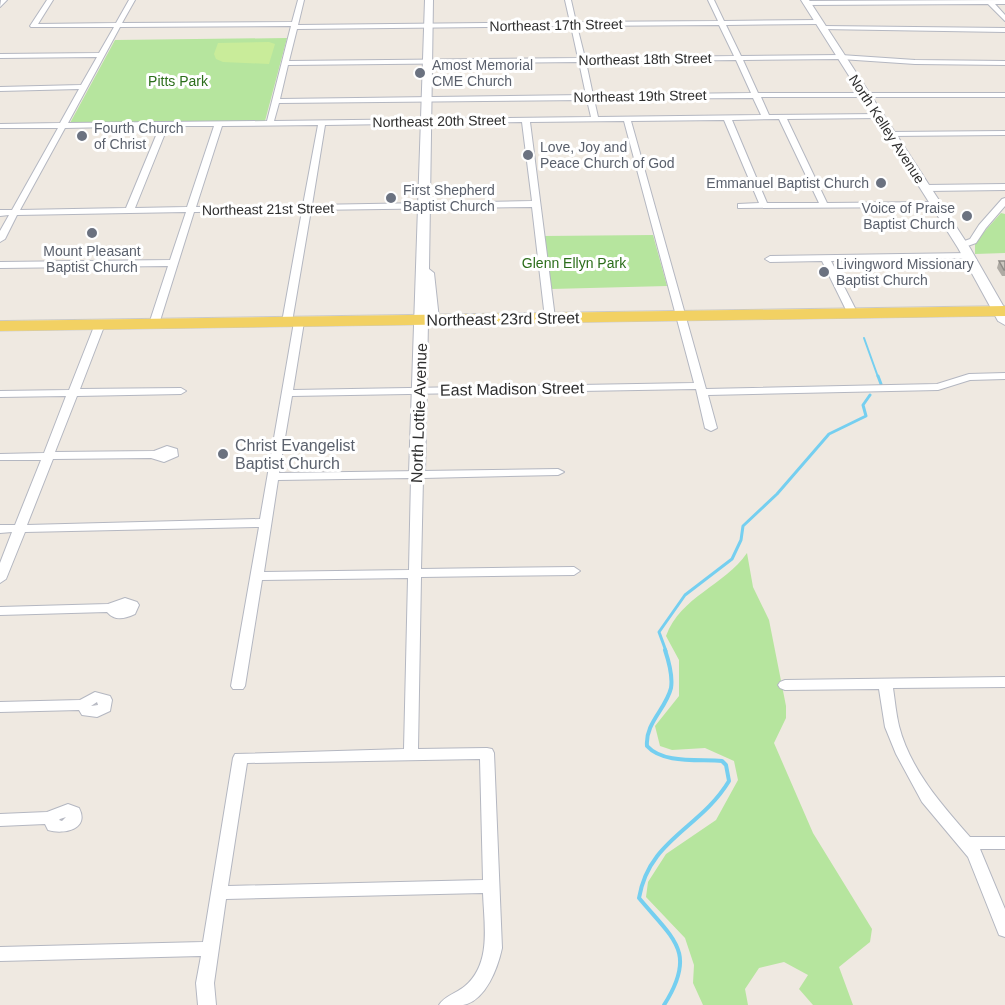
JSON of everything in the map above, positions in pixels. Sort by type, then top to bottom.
[{"type":"main road","name":"Northeast 23rd Street","points":[[0,326],[681,316],[1003,314]]},
{"type":"street","points":[[0,5],[4,0]]},
{"type":"street","name":"Northeast 17th Street","points":[[50,0],[33,26],[722,23],[1005,30]]},
{"type":"street","points":[[0,239],[132,0]]},
{"type":"street","points":[[270,123],[301,0]]},
{"type":"street","name":"North Lottie Avenue","points":[[429,0],[432,26]]},
{"type":"street","name":"North Lottie Avenue","points":[[411,754],[417,474],[420,391],[426,320],[428,121],[435,0]]},
{"type":"street","points":[[568,0],[595,119]]},
{"type":"street","points":[[711,0],[766,117]]},
{"type":"street","points":[[806,1],[979,0],[1005,2]]},
{"type":"street","name":"North Kelley Avenue","points":[[806,1],[962,245],[1003,314]]},
{"type":"street","points":[[988,1],[1005,19]]},
{"type":"street","points":[[0,56],[103,55]]},
{"type":"street","name":"Northeast 18th Street","points":[[285,63],[841,57],[1005,63]]},
{"type":"street","points":[[0,89],[84,87]]},
{"type":"street","name":"Northeast 19th Street","points":[[275,100],[864,94],[1005,95]]},
{"type":"street","name":"Northeast 20th Street","points":[[0,126],[879,116]]},
{"type":"street","points":[[727,117],[764,206]]},
{"type":"street","points":[[782,117],[824,205]]},
{"type":"street","points":[[627,119],[711,428]]},
{"type":"street","points":[[526,120],[550,318]]},
{"type":"street","points":[[238,686],[288,393],[293,322],[307,207],[322,122]]},
{"type":"street","points":[[153,324],[219,123]]},
{"type":"street","points":[[129,212],[165,124]]},
{"type":"street","points":[[890,134],[1005,133]]},
{"type":"street","points":[[926,188],[1005,187]]},
{"type":"street","points":[[770,259],[825,258],[962,245],[973,241],[1005,201]]},
{"type":"street","name":"Northeast 21st Street","points":[[0,213],[536,204]]},
{"type":"street","points":[[741,206],[936,204]]},
{"type":"street","points":[[825,258],[853,314]]},
{"type":"street","points":[[0,265],[174,262]]},
{"type":"street","points":[[0,579],[100,324]]},
{"type":"street","name":"East Madison Street","points":[[288,393],[938,387],[969,377],[1005,376]]},
{"type":"street","points":[[0,394],[181,391]]},
{"type":"street","points":[[0,457],[156,454]]},
{"type":"street","points":[[273,477],[558,472]]},
{"type":"street","points":[[0,529],[266,523]]},
{"type":"street","points":[[256,576],[574,571]]},
{"type":"street","points":[[0,610],[112,608]]},
{"type":"street","points":[[785,685],[1005,682]]},
{"type":"street","points":[[885,683],[892,727],[916,780],[940,816],[967,843],[979,863],[1005,930]]},
{"type":"street","points":[[0,707],[84,705]]},
{"type":"street","points":[[207,1005],[205,983],[240,758],[487,753],[493,948],[490,966],[482,982],[472,992],[448,1005]]},
{"type":"street","points":[[0,820],[51,818]]},
{"type":"street","points":[[967,843],[1005,843]]},
{"type":"street","points":[[220,893],[491,886]]},
{"type":"street","points":[[0,954],[210,949]]},
{"type":"green space","name":"Pitts Park","points":[[287,38],[265,121],[70,123],[115,40]]},
{"type":"green space","points":[[269,42],[275,44],[269,64],[223,62],[216,59],[214,54],[218,43]]},
{"type":"green space","points":[[1001,213],[1005,214],[1005,253],[975,254],[975,242]]},
{"type":"green space","name":"Glenn Ellyn Park","points":[[653,235],[667,286],[551,289],[544,236]]},
{"type":"green space","points":[[747,553],[753,587],[769,620],[786,706],[786,718],[774,743],[813,833],[872,929],[870,942],[839,967],[853,1005],[813,1005],[799,989],[808,975],[784,962],[759,968],[745,989],[748,1005],[703,1005],[693,983],[694,965],[685,938],[646,897],[648,882],[666,854],[716,820],[738,780],[734,761],[705,748],[672,750],[660,746],[655,726],[679,696],[679,660],[666,636],[673,622],[692,601],[727,574]]},
{"type":"building","points":[[999,261],[1005,261],[1005,270],[1004,270]]},
{"type":"waterway","points":[[864,338],[878,377]]},
{"type":"waterway","points":[[878,376],[881,384]]},
{"type":"waterway","points":[[666,651],[659,632],[685,595],[732,559],[741,540],[743,526],[777,494],[829,434],[866,416],[863,405],[870,395]]},
{"type":"waterway","points":[[664,1005],[674,987],[680,959],[671,936],[639,898],[653,862],[664,848],[704,811],[729,781],[726,765],[722,761],[672,758],[662,756],[647,746],[649,730],[671,688],[671,674],[665,650]]},
{"type":"place","name":"Amost Memorial CME Church","points":[[420,73]]},
{"type":"place","name":"Fourth Church of Christ","points":[[82,136]]},
{"type":"place","name":"Love, Joy and Peace Church of God","points":[[528,155]]},
{"type":"place","name":"Emmanuel Baptist Church","points":[[881,183]]},
{"type":"place","name":"First Shepherd Baptist Church","points":[[391,198]]},
{"type":"place","name":"Voice of Praise Baptist Church","points":[[967,216]]},
{"type":"place","name":"Mount Pleasant Baptist Church","points":[[92,233]]},
{"type":"place","name":"Livingword Missionary Baptist Church","points":[[824,272]]},
{"type":"place","name":"Christ Evangelist Baptist Church","points":[[223,454]]}]
